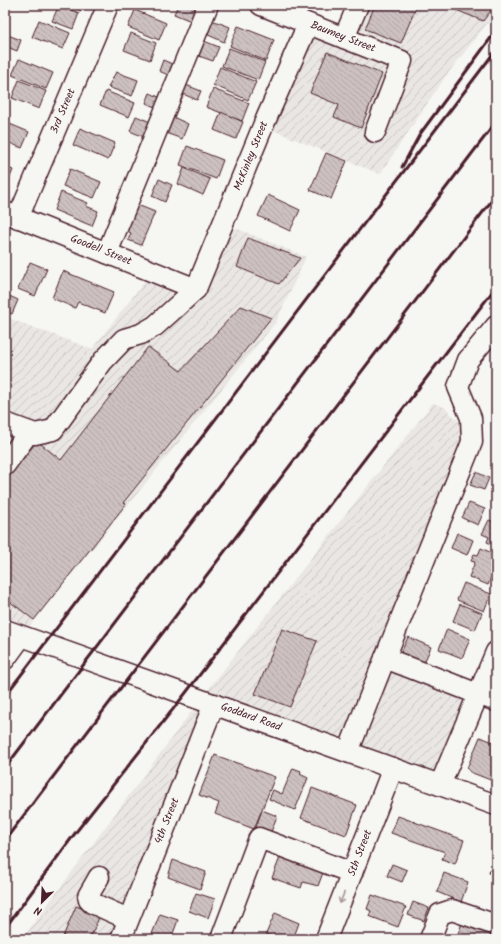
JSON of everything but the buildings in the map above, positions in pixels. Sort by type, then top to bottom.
[{"type":"street","name":"3rd Street","points":[[12,215],[108,5]]},
{"type":"street","points":[[107,253],[208,5]]},
{"type":"street","name":"Baumey Street","points":[[261,5],[402,61],[375,132]]},
{"type":"street","points":[[344,38],[358,5]]},
{"type":"street","name":"McKinley Street","points":[[196,289],[263,126],[308,24]]},
{"type":"street","name":"Goodell Street","points":[[12,215],[196,289]]},
{"type":"street","points":[[5,423],[32,433],[53,430],[103,361],[124,340],[155,326],[196,289]]},
{"type":"street","points":[[348,752],[472,442],[470,418],[458,386],[468,360],[496,326]]},
{"type":"street","points":[[5,465],[32,433]]},
{"type":"street","points":[[5,659],[13,633]]},
{"type":"street","name":"Goddard Road","points":[[13,633],[496,805]]},
{"type":"street","points":[[440,785],[487,698],[496,652]]},
{"type":"street","points":[[385,658],[487,698]]},
{"type":"street","name":"4th Street","points":[[121,939],[214,704]]},
{"type":"street","name":"5th Street","points":[[326,939],[393,768]]},
{"type":"street","points":[[221,939],[260,838],[352,873]]},
{"type":"street","points":[[99,877],[88,896],[89,900],[92,903],[128,920]]},
{"type":"street","points":[[430,939],[440,914],[446,910],[452,910],[496,925]]},
{"type":"shaded area","points":[[358,5],[496,5],[496,12],[445,77],[380,174],[263,126],[308,24],[344,38]]},
{"type":"shaded area","points":[[223,223],[306,257],[276,322],[21,637],[5,630],[5,317],[92,349],[153,271],[196,288]]},
{"type":"shaded area","points":[[433,403],[444,407],[464,427],[472,442],[385,657],[478,695],[440,785],[214,705],[121,939],[22,939],[200,700]]},
{"type":"railway","points":[[402,167],[420,134],[496,31]]},
{"type":"railway","points":[[5,696],[496,50]]},
{"type":"railway","points":[[5,768],[496,122]]},
{"type":"railway","points":[[5,840],[496,195]]},
{"type":"railway","points":[[5,928],[76,832],[185,694],[496,287]]}]
